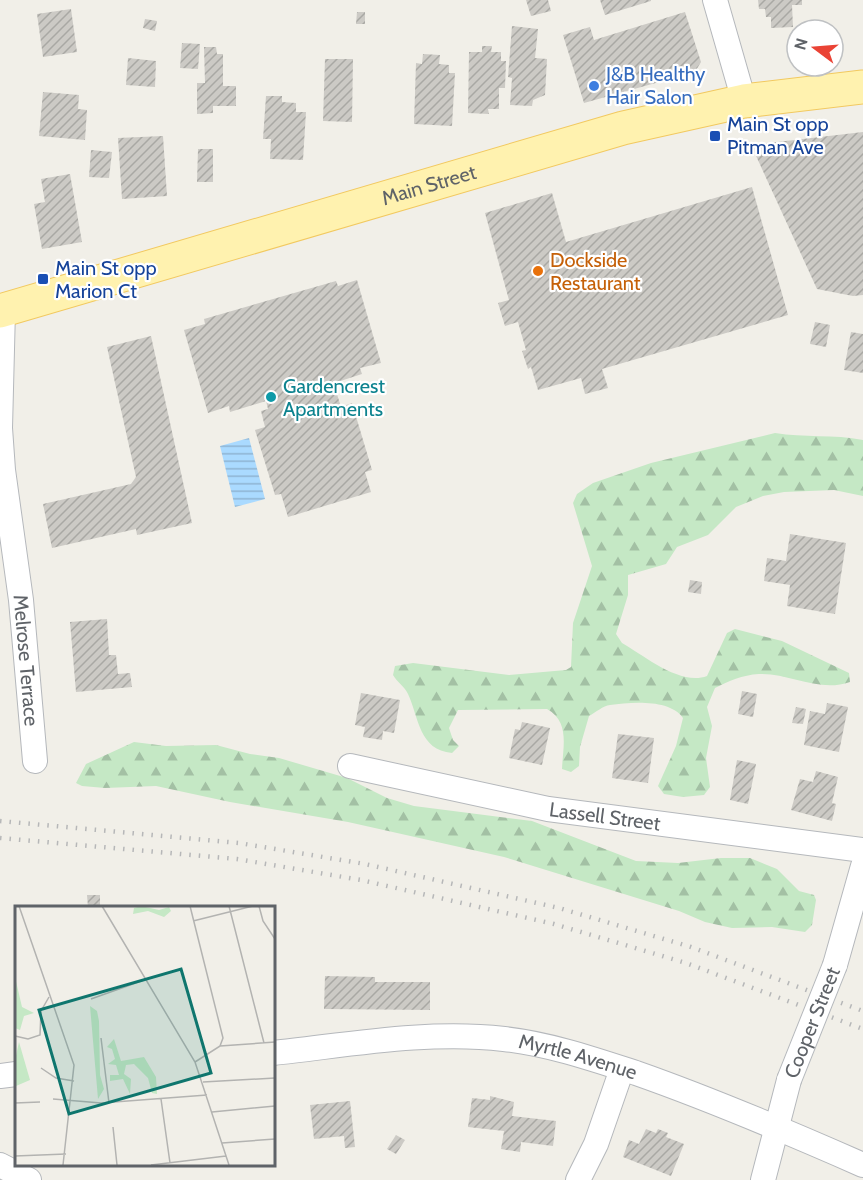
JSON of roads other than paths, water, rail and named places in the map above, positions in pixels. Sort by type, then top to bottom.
[{"type":"main road","name":"Main Street","points":[[2,310],[612,131],[678,114],[744,101],[863,87]]},
{"type":"street","points":[[715,0],[744,101]]},
{"type":"street","name":"Melrose Terrace","points":[[2,310],[0,428],[3,470],[21,600],[35,761]]},
{"type":"street","name":"Lassell Street","points":[[350,766],[548,808],[863,850]]},
{"type":"street","name":"Cooper Street","points":[[763,1180],[775,1126],[789,1080],[835,965],[863,866]]},
{"type":"street","name":"Myrtle Avenue","points":[[274,1053],[402,1040],[483,1037],[547,1047],[622,1069],[775,1126],[863,1165]]},
{"type":"street","points":[[578,1180],[596,1144],[622,1069]]},
{"type":"street","points":[[0,1076],[15,1074]]},
{"type":"street","points":[[0,1165],[28,1180]]},
{"type":"water","points":[[249,438],[265,499],[235,507],[220,446]]},
{"type":"railway","points":[[0,821],[239,843],[365,864],[559,908],[691,947],[863,1011]]},
{"type":"railway","points":[[0,838],[237,859],[361,880],[554,924],[686,963],[863,1029]]},
{"type":"place","name":"J&B Healthy Hair Salon","points":[[594,86]]},
{"type":"place","name":"Main St opp Pitman Ave","points":[[715,136]]},
{"type":"place","name":"Dockside Restaurant","points":[[538,271]]},
{"type":"place","name":"Main St opp Marion Ct","points":[[43,279]]},
{"type":"place","name":"Gardencrest Apartments","points":[[271,397]]}]
